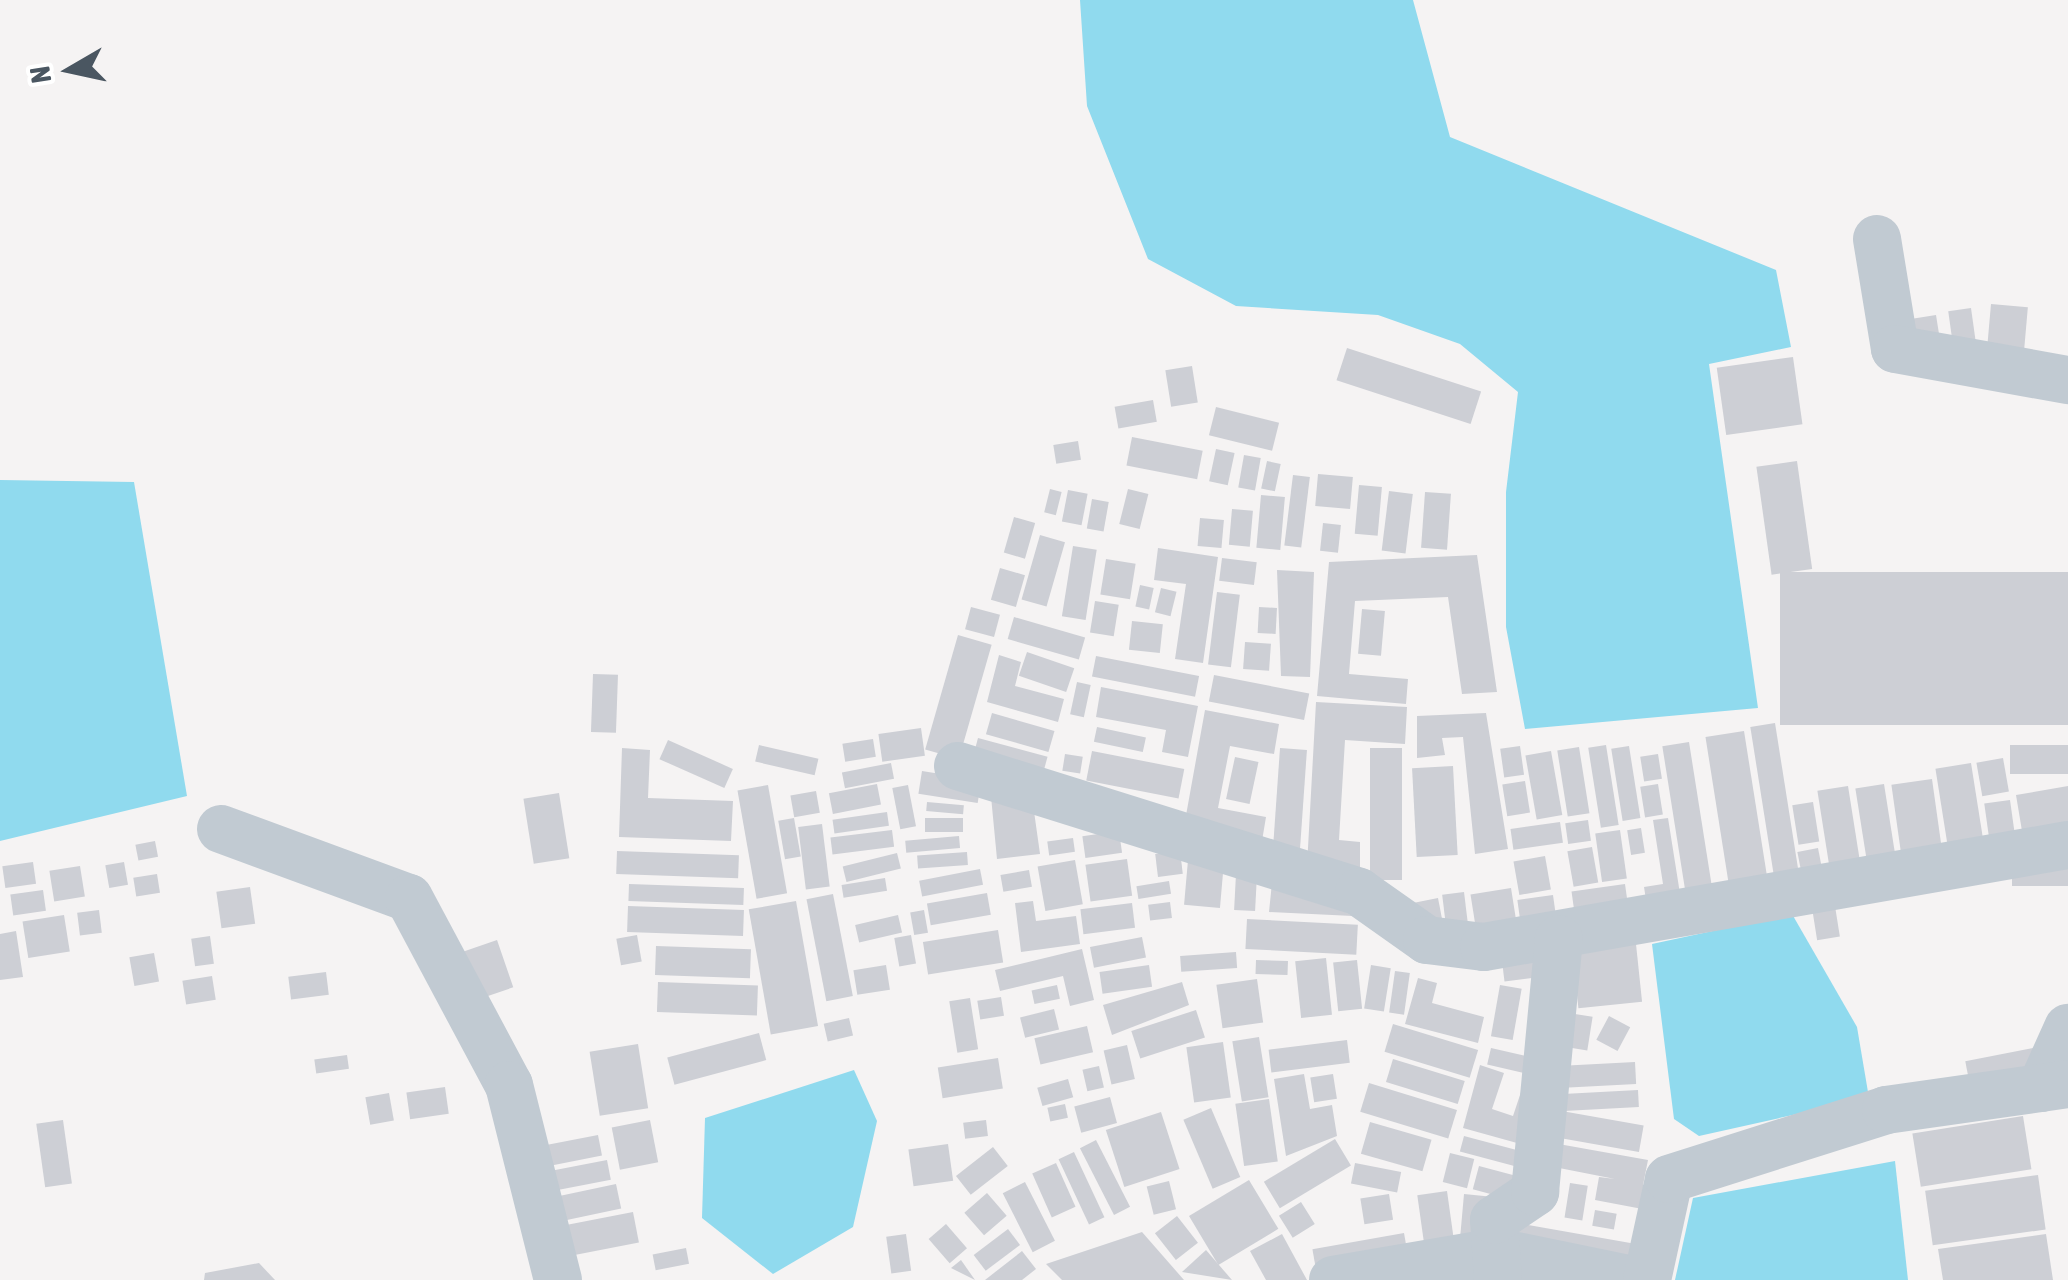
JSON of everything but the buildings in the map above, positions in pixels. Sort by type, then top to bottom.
[{"type":"street","points":[[1877,239],[1895,349],[2068,380]]},
{"type":"street","points":[[958,766],[1359,892],[1427,940],[1484,947],[1558,939],[2068,845]]},
{"type":"street","points":[[221,829],[409,898],[508,1085],[558,1280]]},
{"type":"street","points":[[1498,1266],[1494,1220],[1535,1192],[1558,939]]},
{"type":"street","points":[[1646,1280],[1669,1180],[1886,1110],[2055,1086],[2068,1028]]},
{"type":"street","points":[[1334,1280],[1498,1266],[1632,1280]]},
{"type":"water","points":[[1080,0],[1413,0],[1450,137],[1776,270],[1791,347],[1709,364],[1758,708],[1525,729],[1506,627],[1506,492],[1518,392],[1460,344],[1378,315],[1236,306],[1148,259],[1087,106]]},
{"type":"water","points":[[0,480],[134,482],[187,796],[0,841]]},
{"type":"water","points":[[1792,914],[1857,1027],[1869,1098],[1699,1136],[1674,1119],[1652,944]]},
{"type":"water","points":[[854,1070],[877,1121],[853,1227],[773,1274],[702,1218],[705,1118]]},
{"type":"water","points":[[1895,1161],[1908,1280],[1675,1280],[1693,1198]]}]
